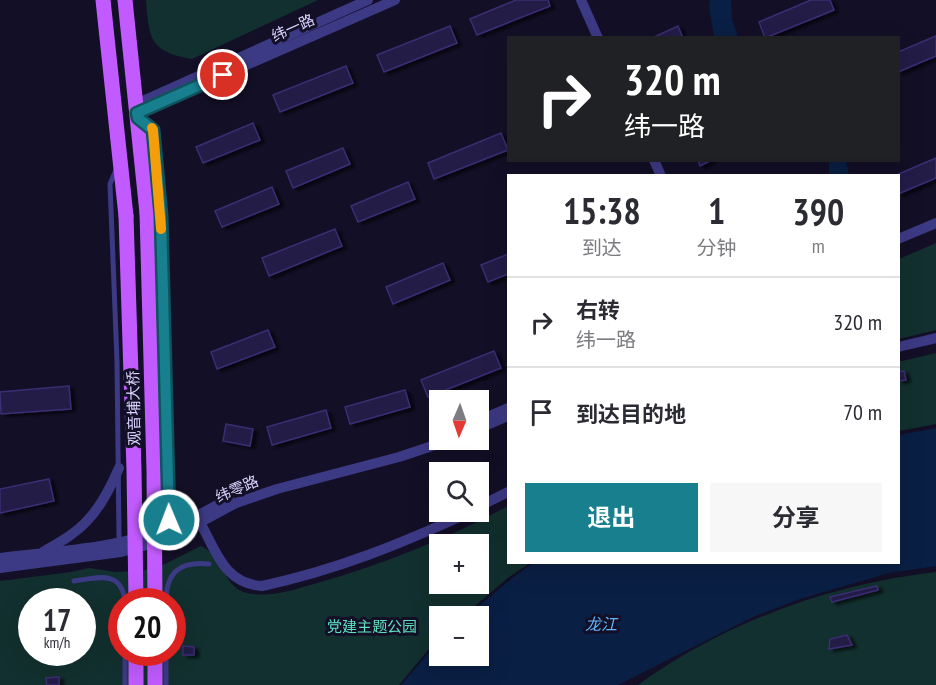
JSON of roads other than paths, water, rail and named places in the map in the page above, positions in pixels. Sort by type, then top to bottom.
[{"type":"main road","name":"观音埔大桥","points":[[103,0],[126,216],[135,470],[136,588]]},
{"type":"main road","name":"观音埔大桥","points":[[125,0],[147,213],[155,588]]},
{"type":"main road","points":[[136,666],[136,685]]},
{"type":"main road","points":[[155,666],[155,685]]},
{"type":"street","name":"纬一路","points":[[137,112],[368,0]]},
{"type":"street","name":"纬一路","points":[[137,112],[395,0]]},
{"type":"street","points":[[581,0],[597,36]]},
{"type":"street","points":[[588,0],[604,36]]},
{"type":"street","points":[[900,238],[936,223]]},
{"type":"street","points":[[900,245],[936,230]]},
{"type":"street","points":[[900,347],[936,338]]},
{"type":"street","points":[[489,416],[507,408]]},
{"type":"street","points":[[489,424],[507,416]]},
{"type":"street","name":"纬零路","points":[[0,558],[84,549],[167,530],[234,497],[398,453],[429,441]]},
{"type":"street","name":"纬零路","points":[[0,568],[121,552],[169,539],[236,503],[267,492],[429,447]]},
{"type":"street","points":[[41,553],[72,534],[88,520],[110,488],[118,468]]},
{"type":"street","points":[[489,502],[507,492]]},
{"type":"street","points":[[202,526],[223,567],[237,580],[249,585],[261,586],[352,562],[448,522]]},
{"type":"lane","points":[[137,112],[153,130],[161,216],[169,520]]},
{"type":"lane","points":[[119,537],[117,361],[110,184],[120,160]]},
{"type":"lane","points":[[166,588],[173,573],[180,567],[196,563],[209,564]]},
{"type":"lane","points":[[74,581],[106,577],[114,580],[121,588]]},
{"type":"lane","points":[[125,666],[125,685]]},
{"type":"lane","points":[[166,666],[166,685]]},
{"type":"water","points":[[710,0],[731,0],[732,19],[738,36],[714,36]]},
{"type":"water","points":[[829,162],[846,162],[849,174],[829,174]]},
{"type":"water","name":"龙江","points":[[936,428],[936,566],[889,573],[800,599],[753,617],[618,685],[401,685],[429,653],[429,666],[489,666],[489,606],[479,606],[532,564],[900,564],[900,435]]},
{"type":"park label","name":"党建主题公园","points":[[372,627]]}]
